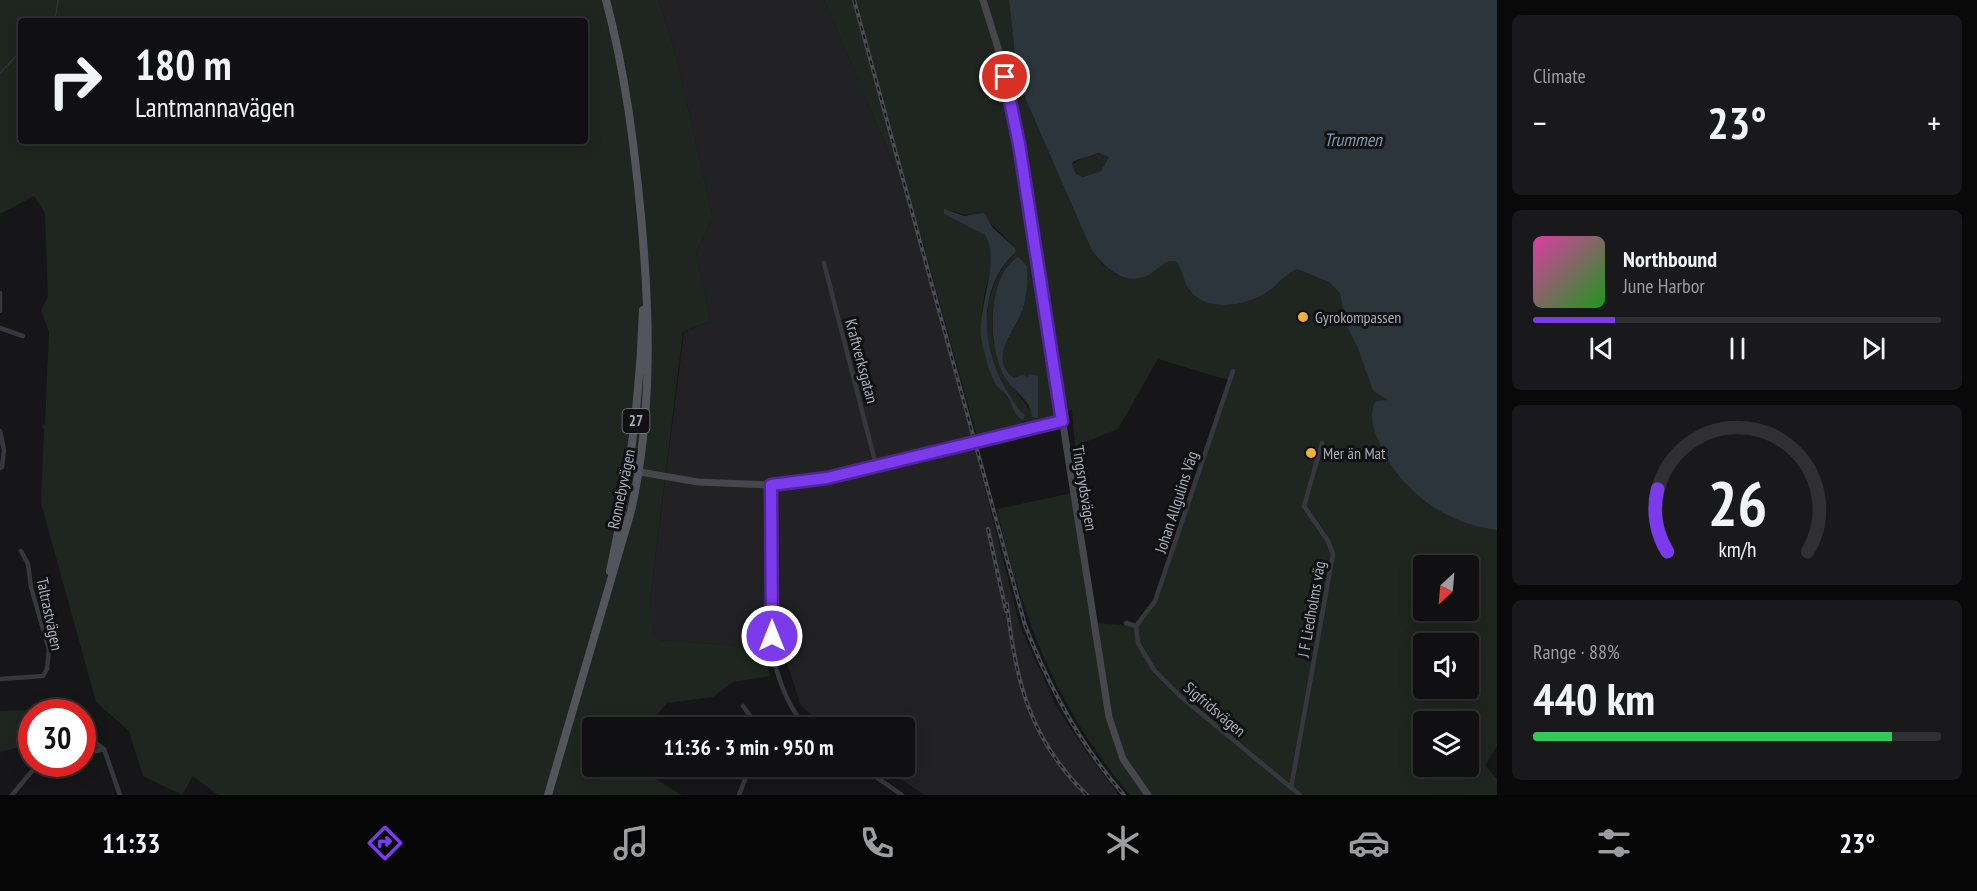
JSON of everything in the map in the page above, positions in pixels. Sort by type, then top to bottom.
[{"type":"main road","name":"Ronnebyvägen","points":[[548,795],[626,534],[640,472],[648,393],[648,307],[634,146],[624,77],[606,0]]},
{"type":"main road","name":"Ronnebyvägen","points":[[604,602],[630,470],[642,362],[645,270]]},
{"type":"street","name":"Tingsrydsvägen","points":[[983,0],[1002,62],[1019,144],[1109,717],[1123,759],[1148,795]]},
{"type":"street","name":"Kraftverksgatan","points":[[824,263],[876,465]]},
{"type":"street","points":[[0,292],[0,311]]},
{"type":"street","points":[[0,328],[23,336]]},
{"type":"street","name":"Johan Allgulins Väg","points":[[1136,626],[1155,601],[1233,371]]},
{"type":"street","points":[[630,470],[698,482],[771,485],[827,478],[1062,421]]},
{"type":"street","points":[[0,431],[4,450],[3,467],[0,468]]},
{"type":"street","name":"J F Liedholms väg","points":[[1291,788],[1333,554],[1328,541],[1304,506],[1322,443]]},
{"type":"street","points":[[771,485],[773,656],[787,698],[799,717]]},
{"type":"street","name":"Taltrastvägen","points":[[0,679],[43,676],[47,669],[49,650],[31,587],[28,564],[21,551]]},
{"type":"street","points":[[1126,623],[1136,626]]},
{"type":"street","name":"Sigfridsvägen","points":[[1136,626],[1138,644],[1154,670],[1180,696],[1300,795]]},
{"type":"street","points":[[743,706],[751,717]]},
{"type":"street","points":[[96,743],[104,749],[120,795]]},
{"type":"street","points":[[96,751],[104,749]]},
{"type":"street","points":[[12,795],[27,777]]},
{"type":"street","points":[[739,795],[746,777]]},
{"type":"street","points":[[876,777],[902,795]]},
{"type":"shaded area","points":[[0,0],[659,0],[676,56],[713,218],[696,253],[711,321],[683,332],[650,600],[653,634],[660,640],[763,648],[770,676],[733,682],[713,697],[667,703],[655,717],[582,717],[582,777],[653,777],[682,795],[218,795],[193,776],[182,795],[143,776],[129,731],[96,702],[41,503],[44,429],[42,426],[45,424],[49,332],[41,310],[48,297],[45,213],[34,196],[0,214]]},
{"type":"shaded area","points":[[659,0],[824,0],[915,214],[1020,626],[1056,706],[1087,753],[1119,795],[925,795],[897,777],[915,777],[915,717],[815,717],[801,706],[780,642],[763,648],[659,640],[653,634],[650,600],[684,332],[711,321],[696,253],[713,218],[676,56]]},
{"type":"shaded area","points":[[824,0],[1009,0],[1016,64],[1026,100],[1091,249],[1100,262],[1116,275],[1151,274],[1164,263],[1177,260],[1186,283],[1194,295],[1212,304],[1223,305],[1255,298],[1297,269],[1329,282],[1340,293],[1345,323],[1357,346],[1373,391],[1388,400],[1484,528],[1497,530],[1497,746],[1485,765],[1497,779],[1497,795],[1130,795],[1082,729],[1046,661],[1018,588],[997,509],[1072,493],[1093,623],[1136,626],[1155,601],[1228,380],[1158,359],[1118,429],[1075,446],[1072,410],[1058,413],[1051,422],[978,440],[915,214]],"holes":[[[954,211],[982,218],[998,230],[1015,248],[1016,252],[1002,269],[992,289],[987,333],[998,378],[1009,397],[1023,414],[1015,408],[992,375],[982,340],[983,303],[991,260],[989,243],[986,235],[944,214]],[[1014,260],[1027,271],[1026,295],[1019,317],[1006,344],[1003,362],[1006,370],[1014,378],[1028,377],[1037,418],[1005,375],[994,342],[992,327],[995,298],[999,284]]]},
{"type":"shaded area","points":[[1092,153],[1108,155],[1109,161],[1101,171],[1082,177],[1076,174],[1072,164]]},
{"type":"shaded area","points":[[18,710],[18,747],[0,752],[0,711]]},
{"type":"water","name":"Trummen","points":[[1009,0],[1497,0],[1497,530],[1458,520],[1440,511],[1409,487],[1396,472],[1385,455],[1372,419],[1372,410],[1376,401],[1388,400],[1373,391],[1357,346],[1345,323],[1340,293],[1329,282],[1297,269],[1255,298],[1223,305],[1212,304],[1194,295],[1187,286],[1176,261],[1166,263],[1152,273],[1134,279],[1117,274],[1102,263],[1091,249],[1026,100],[1016,64]],"holes":[[[1098,153],[1109,157],[1101,171],[1083,177],[1076,174],[1072,164],[1074,161]]]},
{"type":"water","points":[[944,209],[964,216],[984,213],[993,228],[1015,248],[1016,252],[1003,267],[993,284],[988,303],[987,323],[989,343],[1001,381],[1025,415],[1023,420],[1016,413],[1008,397],[996,385],[982,342],[981,324],[991,257],[989,245],[985,235],[944,214]]},
{"type":"water","points":[[1018,257],[1027,266],[1026,293],[1023,309],[1003,353],[1003,362],[1006,370],[1014,378],[1022,375],[1028,377],[1029,374],[1038,376],[1038,418],[1032,417],[1026,401],[1006,379],[995,351],[993,315],[995,297],[1000,280]]},
{"type":"waterway","points":[[54,18],[58,0]]},
{"type":"waterway","points":[[0,73],[18,54]]},
{"type":"railway","points":[[854,0],[1025,625],[1044,671],[1067,714],[1093,756],[1124,795]]},
{"type":"railway","points":[[988,529],[1006,611]]},
{"type":"railway","points":[[1007,604],[1015,658],[1029,707],[1052,753],[1087,795]]},
{"type":"place","name":"Gyrokompassen","points":[[1303,317]]},
{"type":"place","name":"Mer än Mat","points":[[1311,453]]},
{"type":"route","points":[[772,636],[771,485],[827,478],[1062,421],[1019,144],[1005,77]]}]
